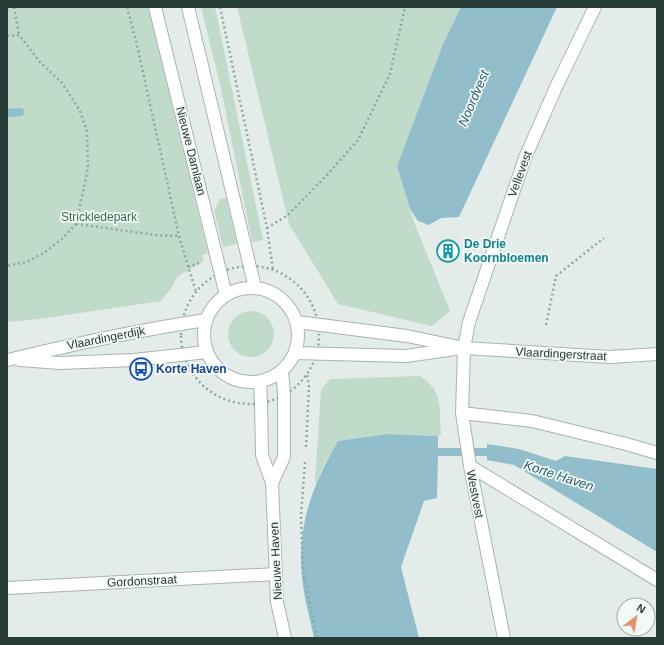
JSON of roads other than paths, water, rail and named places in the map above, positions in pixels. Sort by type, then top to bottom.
[{"type":"street","name":"Nieuwe Damlaan","points":[[155,7],[226,295]]},
{"type":"street","points":[[188,7],[255,288]]},
{"type":"street","name":"Vellevest","points":[[464,348],[469,322],[525,158],[556,85],[595,7]]},
{"type":"street","points":[[255,288],[269,292],[282,299],[289,307],[296,322],[298,343],[290,363],[275,376],[260,382],[243,382],[228,376],[219,370],[212,362],[207,352],[204,337],[206,320],[211,310],[226,295],[237,290],[255,288]]},
{"type":"street","name":"Vlaardingerdijk","points":[[7,360],[81,343],[166,326],[206,320]]},
{"type":"street","name":"Vlaardingerstraat","points":[[296,322],[407,336],[464,348],[610,357],[657,354]]},
{"type":"street","name":"Vlaardingerstraat","points":[[295,353],[406,356],[464,348]]},
{"type":"street","name":"Westvest","points":[[464,348],[462,412],[470,466],[504,638]]},
{"type":"street","name":"Vlaardingerdijk","points":[[7,360],[60,363],[134,360],[207,352]]},
{"type":"street","name":"Nieuwe Haven","points":[[272,483],[284,456],[284,394],[282,371]]},
{"type":"street","name":"Nieuwe Haven","points":[[260,382],[262,455],[272,483],[277,602],[285,638]]},
{"type":"street","points":[[462,412],[532,421],[657,453]]},
{"type":"street","points":[[470,466],[657,580]]},
{"type":"street","name":"Gordonstraat","points":[[7,588],[276,574]]},
{"type":"water","name":"Noordvest","points":[[461,7],[557,7],[459,217],[441,218],[429,225],[418,221],[410,209],[397,166],[443,44]]},
{"type":"water","points":[[387,434],[438,436],[438,448],[487,448],[487,444],[519,449],[556,461],[565,456],[657,469],[657,552],[514,465],[487,460],[487,456],[438,456],[437,498],[424,501],[401,567],[419,638],[314,638],[303,586],[301,559],[304,523],[308,506],[321,474],[338,441]]},
{"type":"waterway","points":[[7,113],[20,112]]},
{"type":"place","name":"De Drie Koornbloemen","points":[[448,251]]},
{"type":"place","name":"Korte Haven","points":[[141,369]]},
{"type":"park label","name":"Strickledepark","points":[[99,217]]}]
